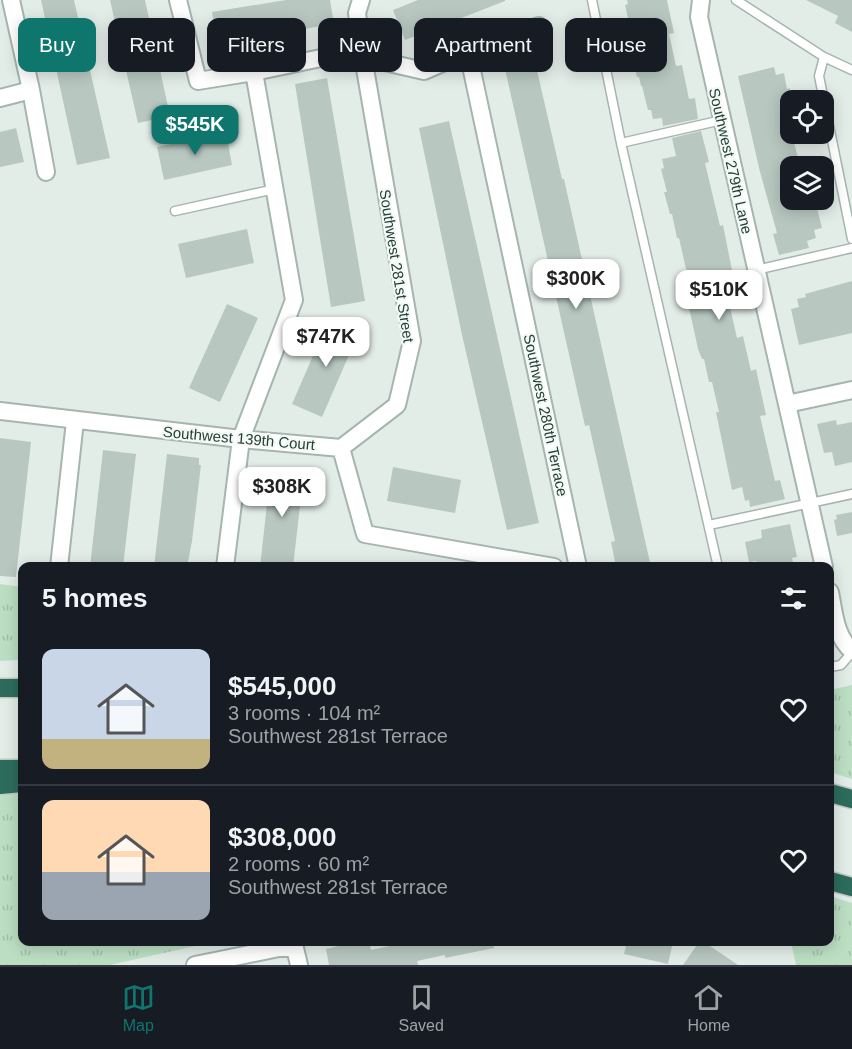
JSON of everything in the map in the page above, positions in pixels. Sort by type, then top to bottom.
[{"type":"highway","points":[[0,688],[18,688]]},
{"type":"highway","points":[[0,770],[18,769]]},
{"type":"highway","points":[[0,785],[18,783]]},
{"type":"highway","points":[[834,794],[852,799]]},
{"type":"highway","points":[[834,881],[852,887]]},
{"type":"street","points":[[11,0],[32,90],[46,172]]},
{"type":"street","points":[[178,0],[198,81],[254,72],[294,300],[241,439],[226,562]]},
{"type":"street","name":"Southwest 281st Street","points":[[358,18],[361,0]]},
{"type":"street","name":"Southwest 279th Lane","points":[[701,0],[699,17],[823,562]]},
{"type":"street","name":"Southwest 281st Street","points":[[341,447],[397,405],[412,341],[366,72]]},
{"type":"street","name":"Southwest 280th Terrace","points":[[472,72],[577,562]]},
{"type":"street","points":[[0,98],[32,90]]},
{"type":"street","points":[[787,404],[852,390]]},
{"type":"street","name":"Southwest 139th Court","points":[[0,411],[241,439],[341,447]]},
{"type":"street","points":[[60,562],[75,421]]},
{"type":"street","points":[[341,447],[365,534],[525,562]]},
{"type":"street","points":[[834,612],[838,632],[852,651]]},
{"type":"street","points":[[195,965],[279,948],[295,948],[299,965]]},
{"type":"lane","points":[[592,0],[621,143],[717,562]]},
{"type":"lane","points":[[736,0],[824,57],[852,70]]},
{"type":"lane","points":[[824,57],[819,76],[852,239]]},
{"type":"lane","points":[[621,143],[722,120]]},
{"type":"lane","points":[[175,211],[275,189]]},
{"type":"lane","points":[[756,270],[852,248]]},
{"type":"lane","points":[[709,525],[852,494]]},
{"type":"lane","points":[[834,666],[841,665],[852,651]]},
{"type":"green space","points":[[0,584],[18,586],[18,660],[0,661]]},
{"type":"green space","points":[[852,685],[852,779],[834,773],[834,689]]},
{"type":"green space","points":[[18,791],[18,946],[195,946],[110,965],[0,965],[0,793]]},
{"type":"green space","points":[[834,897],[852,903],[852,965],[796,965],[792,946],[834,946]]},
{"type":"building","points":[[41,0],[74,0],[78,18],[45,18]]},
{"type":"building","points":[[110,0],[145,0],[149,18],[114,18]]},
{"type":"building","points":[[286,0],[330,0],[333,18],[318,18],[318,27],[306,29],[306,18],[213,18],[212,12]]},
{"type":"building","points":[[418,0],[505,0],[461,18],[414,18],[414,36],[405,40],[402,32],[402,18],[396,18],[393,10]]},
{"type":"building","points":[[627,0],[667,0],[674,33],[669,34],[676,66],[682,65],[689,99],[695,98],[698,119],[663,126],[662,118],[653,119],[636,72],[667,72],[667,18],[628,18],[625,5],[628,4]]},
{"type":"building","points":[[806,0],[852,0],[852,32],[835,23],[838,16]]},
{"type":"building","points":[[774,67],[776,75],[784,73],[787,89],[790,88],[790,90],[780,90],[780,144],[794,144],[798,156],[780,156],[780,210],[818,210],[822,228],[814,230],[816,238],[807,241],[809,248],[779,255],[773,234],[777,233],[738,76]]},
{"type":"building","points":[[57,72],[90,72],[110,158],[77,165]]},
{"type":"building","points":[[126,72],[161,72],[170,116],[138,123]]},
{"type":"building","points":[[506,72],[537,72],[562,179],[564,179],[650,562],[615,562],[611,542],[615,541],[589,425],[585,426]]},
{"type":"building","points":[[327,78],[365,301],[331,307],[295,84]]},
{"type":"building","points":[[449,121],[539,523],[507,530],[462,335],[419,128]]},
{"type":"building","points":[[16,128],[24,162],[0,167],[0,132]]},
{"type":"building","points":[[701,131],[709,162],[705,163],[720,226],[723,225],[732,270],[729,271],[737,305],[730,307],[737,338],[743,336],[751,371],[756,369],[766,415],[760,416],[775,481],[780,480],[785,499],[750,507],[749,500],[745,501],[742,487],[732,490],[716,412],[719,412],[712,382],[709,382],[704,359],[698,349],[688,303],[690,302],[685,279],[688,278],[679,238],[677,238],[664,192],[667,192],[661,169],[664,168],[662,159],[676,156],[672,138]]},
{"type":"building","points":[[226,132],[232,165],[164,180],[157,147]]},
{"type":"building","points":[[247,229],[254,263],[186,278],[178,244]]},
{"type":"building","points":[[852,281],[852,333],[799,345],[791,309],[799,307],[797,299],[806,297],[805,294]]},
{"type":"building","points":[[227,304],[258,318],[220,402],[189,388]]},
{"type":"building","points":[[329,319],[359,332],[322,417],[292,404]]},
{"type":"building","points":[[836,420],[837,425],[852,422],[852,462],[835,466],[832,452],[824,453],[817,424]]},
{"type":"building","points":[[0,438],[31,442],[16,577],[0,576]]},
{"type":"building","points":[[103,450],[136,454],[124,562],[91,562]]},
{"type":"building","points":[[167,454],[199,458],[199,465],[201,465],[188,562],[155,562]]},
{"type":"building","points":[[393,467],[461,480],[455,513],[387,501]]},
{"type":"building","points":[[271,468],[304,471],[294,562],[261,562]]},
{"type":"building","points":[[852,512],[852,533],[837,536],[834,520],[837,519],[836,515]]},
{"type":"building","points":[[790,524],[797,557],[792,558],[793,562],[749,562],[745,542],[762,538],[761,530]]},
{"type":"building","points":[[338,946],[370,946],[371,950],[390,946],[494,946],[494,948],[417,961],[418,965],[329,965],[326,949]]},
{"type":"building","points":[[626,946],[672,946],[668,964],[624,954]]},
{"type":"building","points":[[696,946],[710,946],[738,965],[683,965]]}]
